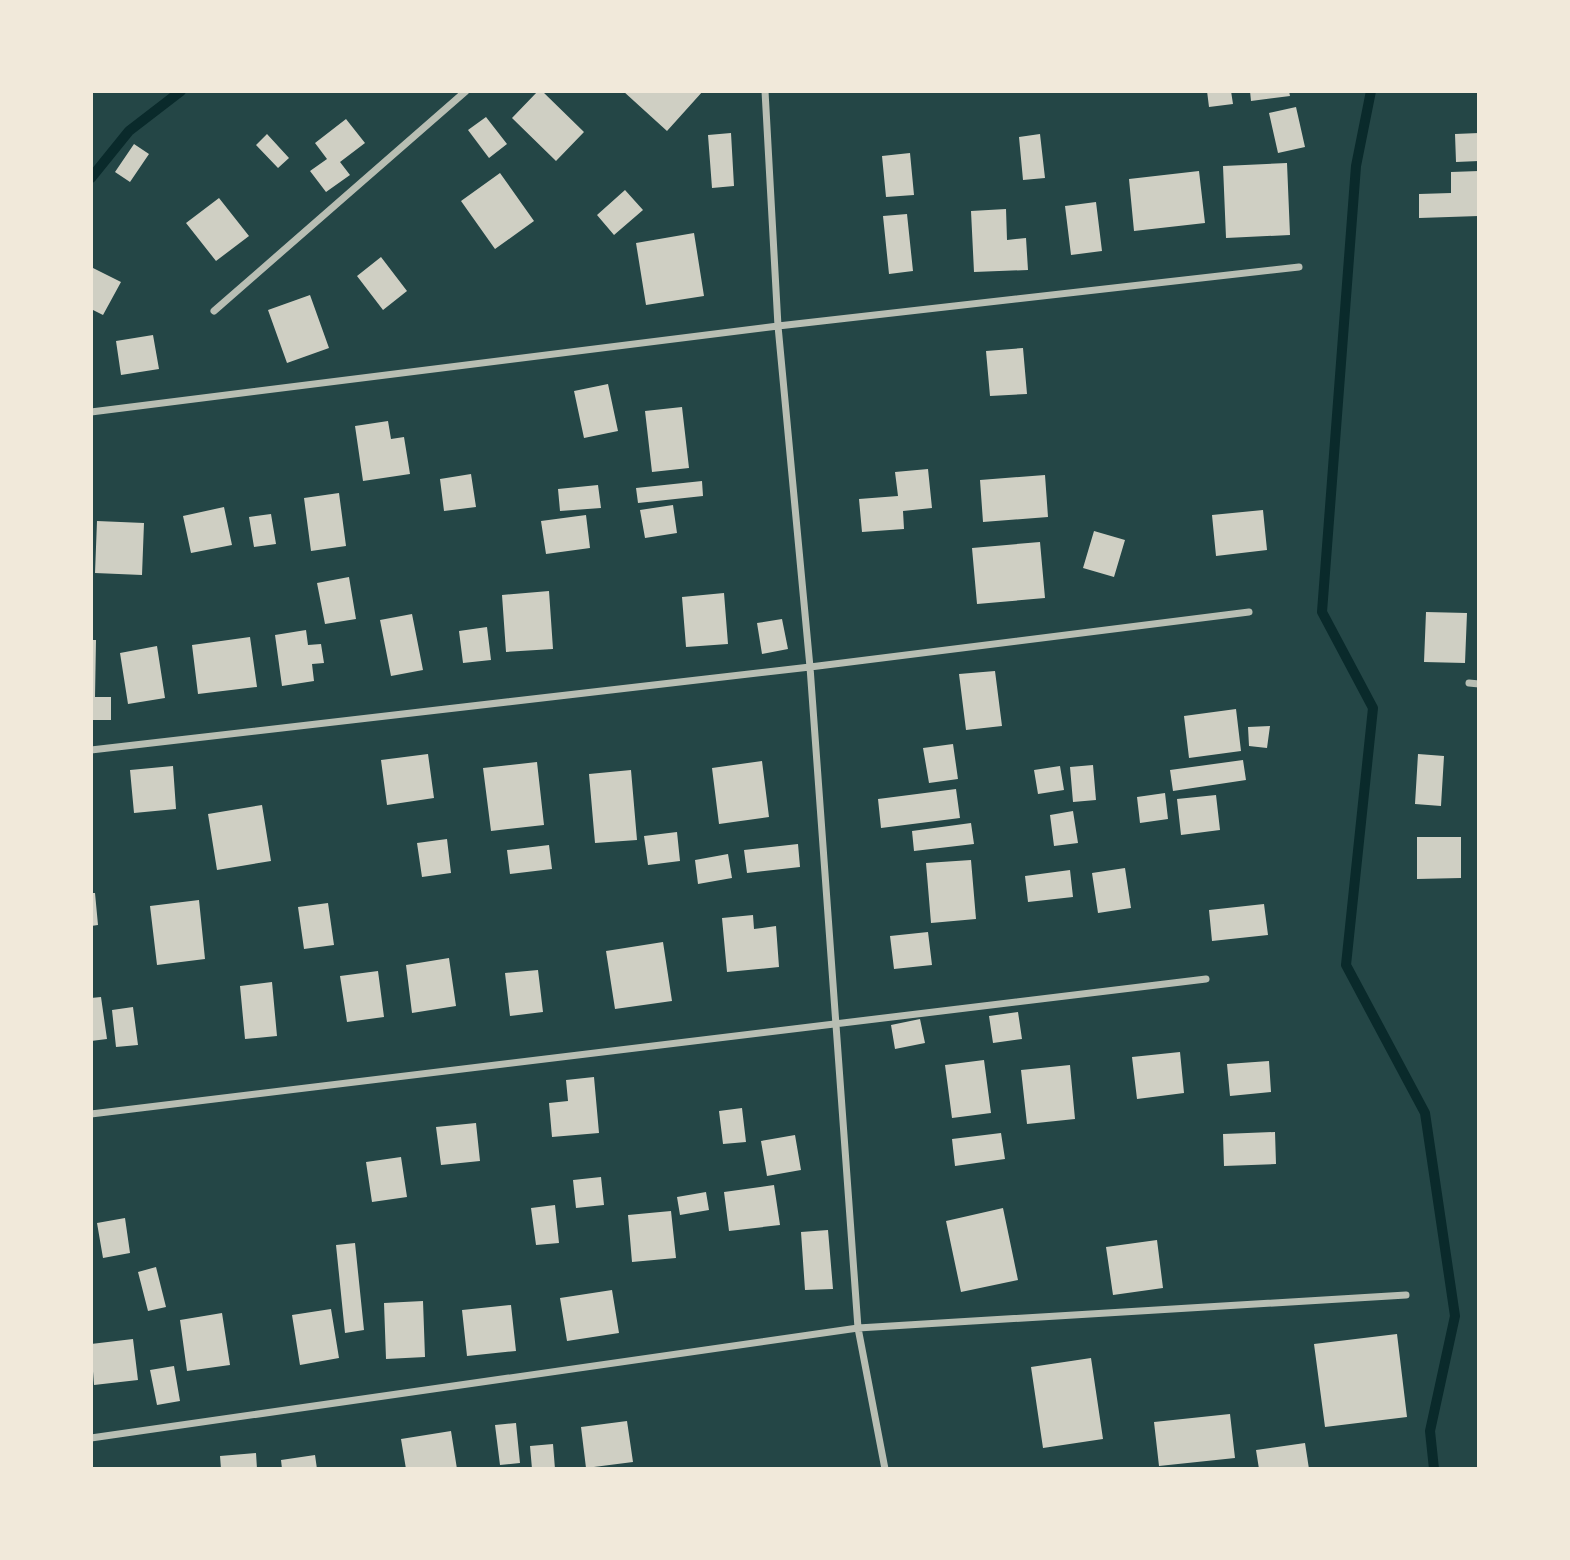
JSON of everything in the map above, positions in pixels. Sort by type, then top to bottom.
[{"type":"street","points":[[214,311],[466,91]]},
{"type":"street","points":[[765,91],[779,327],[810,667],[858,1328],[886,1469]]},
{"type":"street","points":[[91,412],[779,327],[1299,267]]},
{"type":"street","points":[[91,750],[810,667],[1249,612]]},
{"type":"street","points":[[1469,683],[1479,684]]},
{"type":"street","points":[[91,1114],[1206,979]]},
{"type":"street","points":[[91,1438],[858,1328],[1406,1295]]},
{"type":"shaded area","points":[[91,91],[1479,91],[1479,1469],[91,1469]]},
{"type":"building","points":[[538,91],[542,91],[584,132],[556,161],[512,118]]},
{"type":"building","points":[[623,91],[703,91],[667,131]]},
{"type":"building","points":[[1207,91],[1231,91],[1233,104],[1209,107]]},
{"type":"building","points":[[1250,91],[1289,91],[1290,96],[1251,101]]},
{"type":"building","points":[[1296,107],[1305,147],[1278,153],[1269,113]]},
{"type":"building","points":[[486,117],[507,144],[489,158],[468,130]]},
{"type":"building","points":[[346,119],[365,143],[340,162],[350,175],[326,192],[310,171],[327,159],[315,143]]},
{"type":"building","points":[[731,133],[734,186],[712,188],[708,135]]},
{"type":"building","points":[[1479,133],[1479,161],[1456,162],[1455,134]]},
{"type":"building","points":[[267,134],[289,158],[278,168],[256,145]]},
{"type":"building","points":[[1040,134],[1045,178],[1023,180],[1019,137]]},
{"type":"building","points":[[134,144],[149,154],[130,182],[115,172]]},
{"type":"building","points":[[910,153],[914,195],[886,197],[882,156]]},
{"type":"building","points":[[1287,163],[1290,235],[1226,238],[1223,166]]},
{"type":"building","points":[[1199,171],[1205,223],[1134,231],[1129,179]]},
{"type":"building","points":[[1479,171],[1479,216],[1419,218],[1419,194],[1451,193],[1451,172]]},
{"type":"building","points":[[500,173],[534,221],[495,249],[461,201]]},
{"type":"building","points":[[625,190],[643,210],[614,235],[597,215]]},
{"type":"building","points":[[219,198],[249,236],[216,261],[186,223]]},
{"type":"building","points":[[1096,202],[1102,251],[1071,255],[1065,206]]},
{"type":"building","points":[[1006,209],[1007,240],[1026,238],[1028,270],[974,272],[971,211]]},
{"type":"building","points":[[907,214],[913,271],[889,274],[883,216]]},
{"type":"building","points":[[694,233],[704,296],[646,305],[636,243]]},
{"type":"building","points":[[381,257],[407,291],[383,310],[357,276]]},
{"type":"building","points":[[91,267],[121,282],[103,315],[91,309]]},
{"type":"building","points":[[310,295],[329,348],[287,363],[268,310]]},
{"type":"building","points":[[153,335],[159,369],[121,375],[116,341]]},
{"type":"building","points":[[1023,348],[1027,394],[990,396],[986,351]]},
{"type":"building","points":[[608,384],[618,431],[584,438],[574,391]]},
{"type":"building","points":[[682,407],[689,468],[652,472],[645,411]]},
{"type":"building","points":[[388,421],[391,439],[404,437],[410,474],[363,481],[355,426]]},
{"type":"building","points":[[928,469],[932,508],[903,511],[904,529],[862,532],[859,499],[898,496],[895,472]]},
{"type":"building","points":[[471,474],[476,507],[444,511],[440,479]]},
{"type":"building","points":[[1045,475],[1048,517],[983,522],[980,480]]},
{"type":"building","points":[[702,481],[703,496],[638,503],[636,488]]},
{"type":"building","points":[[598,485],[601,508],[560,511],[558,489]]},
{"type":"building","points":[[339,493],[346,546],[311,551],[304,498]]},
{"type":"building","points":[[673,505],[677,533],[645,538],[640,510]]},
{"type":"building","points":[[224,507],[232,545],[191,553],[183,516]]},
{"type":"building","points":[[1263,510],[1267,550],[1216,556],[1212,515]]},
{"type":"building","points":[[271,514],[276,544],[254,547],[249,517]]},
{"type":"building","points":[[586,515],[590,548],[546,554],[541,521]]},
{"type":"building","points":[[97,521],[144,523],[142,575],[95,573]]},
{"type":"building","points":[[1094,531],[1125,540],[1114,577],[1083,568]]},
{"type":"building","points":[[1040,542],[1045,598],[977,604],[972,548]]},
{"type":"building","points":[[349,577],[356,619],[325,624],[317,583]]},
{"type":"building","points":[[549,591],[553,649],[506,652],[502,595]]},
{"type":"building","points":[[724,593],[728,644],[686,647],[682,597]]},
{"type":"building","points":[[1426,612],[1467,613],[1465,663],[1424,662]]},
{"type":"building","points":[[412,614],[423,670],[391,676],[380,620]]},
{"type":"building","points":[[782,619],[788,649],[762,654],[757,623]]},
{"type":"building","points":[[487,627],[491,660],[463,663],[459,631]]},
{"type":"building","points":[[306,630],[308,645],[321,644],[324,663],[312,664],[314,681],[282,686],[275,635]]},
{"type":"building","points":[[250,637],[257,687],[198,694],[192,645]]},
{"type":"building","points":[[91,640],[96,640],[95,697],[111,697],[111,720],[91,720]]},
{"type":"building","points":[[157,646],[165,698],[128,704],[120,653]]},
{"type":"building","points":[[995,671],[1002,726],[966,730],[959,674]]},
{"type":"building","points":[[1236,709],[1241,751],[1189,758],[1184,716]]},
{"type":"building","points":[[1270,726],[1267,748],[1249,746],[1248,727]]},
{"type":"building","points":[[953,744],[958,779],[929,783],[923,748]]},
{"type":"building","points":[[428,754],[434,798],[387,805],[381,760]]},
{"type":"building","points":[[1418,754],[1444,756],[1441,806],[1415,804]]},
{"type":"building","points":[[1243,760],[1246,780],[1173,791],[1170,770]]},
{"type":"building","points":[[762,761],[769,817],[719,824],[712,768]]},
{"type":"building","points":[[537,762],[544,825],[491,831],[483,768]]},
{"type":"building","points":[[1093,765],[1096,800],[1073,802],[1070,767]]},
{"type":"building","points":[[173,766],[176,809],[134,813],[130,770]]},
{"type":"building","points":[[1060,766],[1064,790],[1038,794],[1034,770]]},
{"type":"building","points":[[631,770],[637,840],[595,843],[589,774]]},
{"type":"building","points":[[956,789],[960,818],[881,828],[878,799]]},
{"type":"building","points":[[1165,793],[1168,819],[1140,823],[1137,797]]},
{"type":"building","points":[[1216,795],[1220,830],[1181,835],[1177,799]]},
{"type":"building","points":[[262,805],[271,861],[217,870],[208,814]]},
{"type":"building","points":[[1073,811],[1078,843],[1054,846],[1050,815]]},
{"type":"building","points":[[971,823],[974,844],[914,851],[912,831]]},
{"type":"building","points":[[677,832],[680,861],[648,865],[644,836]]},
{"type":"building","points":[[1417,837],[1461,837],[1461,878],[1417,879]]},
{"type":"building","points":[[447,839],[451,873],[422,877],[417,843]]},
{"type":"building","points":[[798,844],[800,867],[747,873],[744,850]]},
{"type":"building","points":[[549,845],[552,869],[510,874],[507,850]]},
{"type":"building","points":[[728,854],[732,878],[698,884],[695,860]]},
{"type":"building","points":[[971,860],[976,919],[931,923],[926,863]]},
{"type":"building","points":[[1125,868],[1131,908],[1098,913],[1092,873]]},
{"type":"building","points":[[1070,870],[1073,897],[1028,902],[1025,876]]},
{"type":"building","points":[[91,893],[95,893],[98,925],[91,926]]},
{"type":"building","points":[[199,900],[205,959],[157,965],[150,906]]},
{"type":"building","points":[[328,903],[334,945],[304,949],[298,907]]},
{"type":"building","points":[[1264,904],[1268,935],[1212,941],[1209,910]]},
{"type":"building","points":[[753,915],[754,929],[776,926],[779,967],[727,972],[722,918]]},
{"type":"building","points":[[928,932],[932,965],[894,969],[890,936]]},
{"type":"building","points":[[663,942],[672,1001],[615,1009],[606,951]]},
{"type":"building","points":[[449,958],[456,1006],[412,1013],[406,965]]},
{"type":"building","points":[[538,970],[543,1012],[510,1016],[505,973]]},
{"type":"building","points":[[378,971],[384,1017],[347,1022],[340,976]]},
{"type":"building","points":[[272,982],[277,1036],[245,1039],[240,986]]},
{"type":"building","points":[[101,997],[107,1039],[91,1041],[91,998]]},
{"type":"building","points":[[133,1007],[138,1045],[116,1047],[112,1010]]},
{"type":"building","points":[[1018,1012],[1022,1039],[993,1043],[989,1016]]},
{"type":"building","points":[[920,1019],[925,1043],[895,1049],[891,1025]]},
{"type":"building","points":[[1180,1052],[1184,1093],[1137,1099],[1132,1057]]},
{"type":"building","points":[[984,1060],[991,1113],[952,1118],[945,1065]]},
{"type":"building","points":[[1269,1061],[1271,1092],[1230,1096],[1227,1064]]},
{"type":"building","points":[[1070,1065],[1075,1119],[1027,1124],[1021,1070]]},
{"type":"building","points":[[594,1077],[599,1133],[552,1137],[549,1103],[568,1101],[566,1080]]},
{"type":"building","points":[[742,1108],[746,1142],[723,1144],[719,1111]]},
{"type":"building","points":[[476,1123],[480,1161],[441,1165],[436,1127]]},
{"type":"building","points":[[1275,1132],[1276,1164],[1224,1166],[1223,1134]]},
{"type":"building","points":[[1001,1133],[1005,1159],[955,1166],[952,1139]]},
{"type":"building","points":[[795,1135],[801,1170],[767,1176],[761,1141]]},
{"type":"building","points":[[401,1157],[407,1197],[372,1202],[366,1162]]},
{"type":"building","points":[[601,1177],[604,1205],[576,1208],[573,1180]]},
{"type":"building","points":[[774,1185],[780,1225],[729,1231],[724,1192]]},
{"type":"building","points":[[706,1192],[709,1210],[680,1215],[677,1197]]},
{"type":"building","points":[[555,1205],[559,1243],[536,1245],[531,1208]]},
{"type":"building","points":[[1003,1208],[1018,1280],[961,1292],[946,1221]]},
{"type":"building","points":[[671,1211],[676,1258],[632,1262],[628,1215]]},
{"type":"building","points":[[125,1218],[130,1253],[103,1258],[97,1223]]},
{"type":"building","points":[[828,1230],[833,1289],[805,1290],[801,1232]]},
{"type":"building","points":[[1157,1240],[1163,1288],[1113,1295],[1106,1247]]},
{"type":"building","points":[[355,1243],[364,1330],[345,1333],[336,1245]]},
{"type":"building","points":[[156,1267],[166,1307],[148,1311],[138,1272]]},
{"type":"building","points":[[612,1290],[619,1333],[567,1341],[560,1298]]},
{"type":"building","points":[[423,1301],[425,1357],[386,1359],[384,1303]]},
{"type":"building","points":[[511,1305],[516,1351],[467,1356],[462,1310]]},
{"type":"building","points":[[331,1309],[339,1358],[300,1365],[292,1315]]},
{"type":"building","points":[[222,1313],[230,1365],[187,1371],[180,1320]]},
{"type":"building","points":[[1397,1334],[1407,1417],[1325,1427],[1314,1344]]},
{"type":"building","points":[[133,1339],[138,1380],[94,1385],[91,1344]]},
{"type":"building","points":[[1091,1358],[1103,1439],[1043,1448],[1031,1367]]},
{"type":"building","points":[[174,1366],[180,1401],[157,1405],[150,1370]]},
{"type":"building","points":[[1230,1414],[1235,1458],[1159,1466],[1154,1422]]},
{"type":"building","points":[[627,1421],[633,1462],[586,1468],[581,1427]]},
{"type":"building","points":[[516,1423],[520,1463],[500,1465],[495,1425]]},
{"type":"building","points":[[451,1431],[457,1469],[406,1469],[401,1439]]},
{"type":"building","points":[[1305,1443],[1309,1469],[1259,1469],[1256,1450]]},
{"type":"building","points":[[553,1444],[555,1469],[532,1469],[530,1446]]},
{"type":"building","points":[[256,1453],[257,1469],[221,1469],[220,1456]]},
{"type":"building","points":[[315,1455],[317,1469],[282,1469],[281,1460]]},
{"type":"waterway","points":[[91,178],[129,131],[181,91]]},
{"type":"waterway","points":[[1371,91],[1356,166],[1322,612],[1373,708],[1346,965],[1425,1113],[1455,1316],[1430,1431],[1434,1469]]}]
